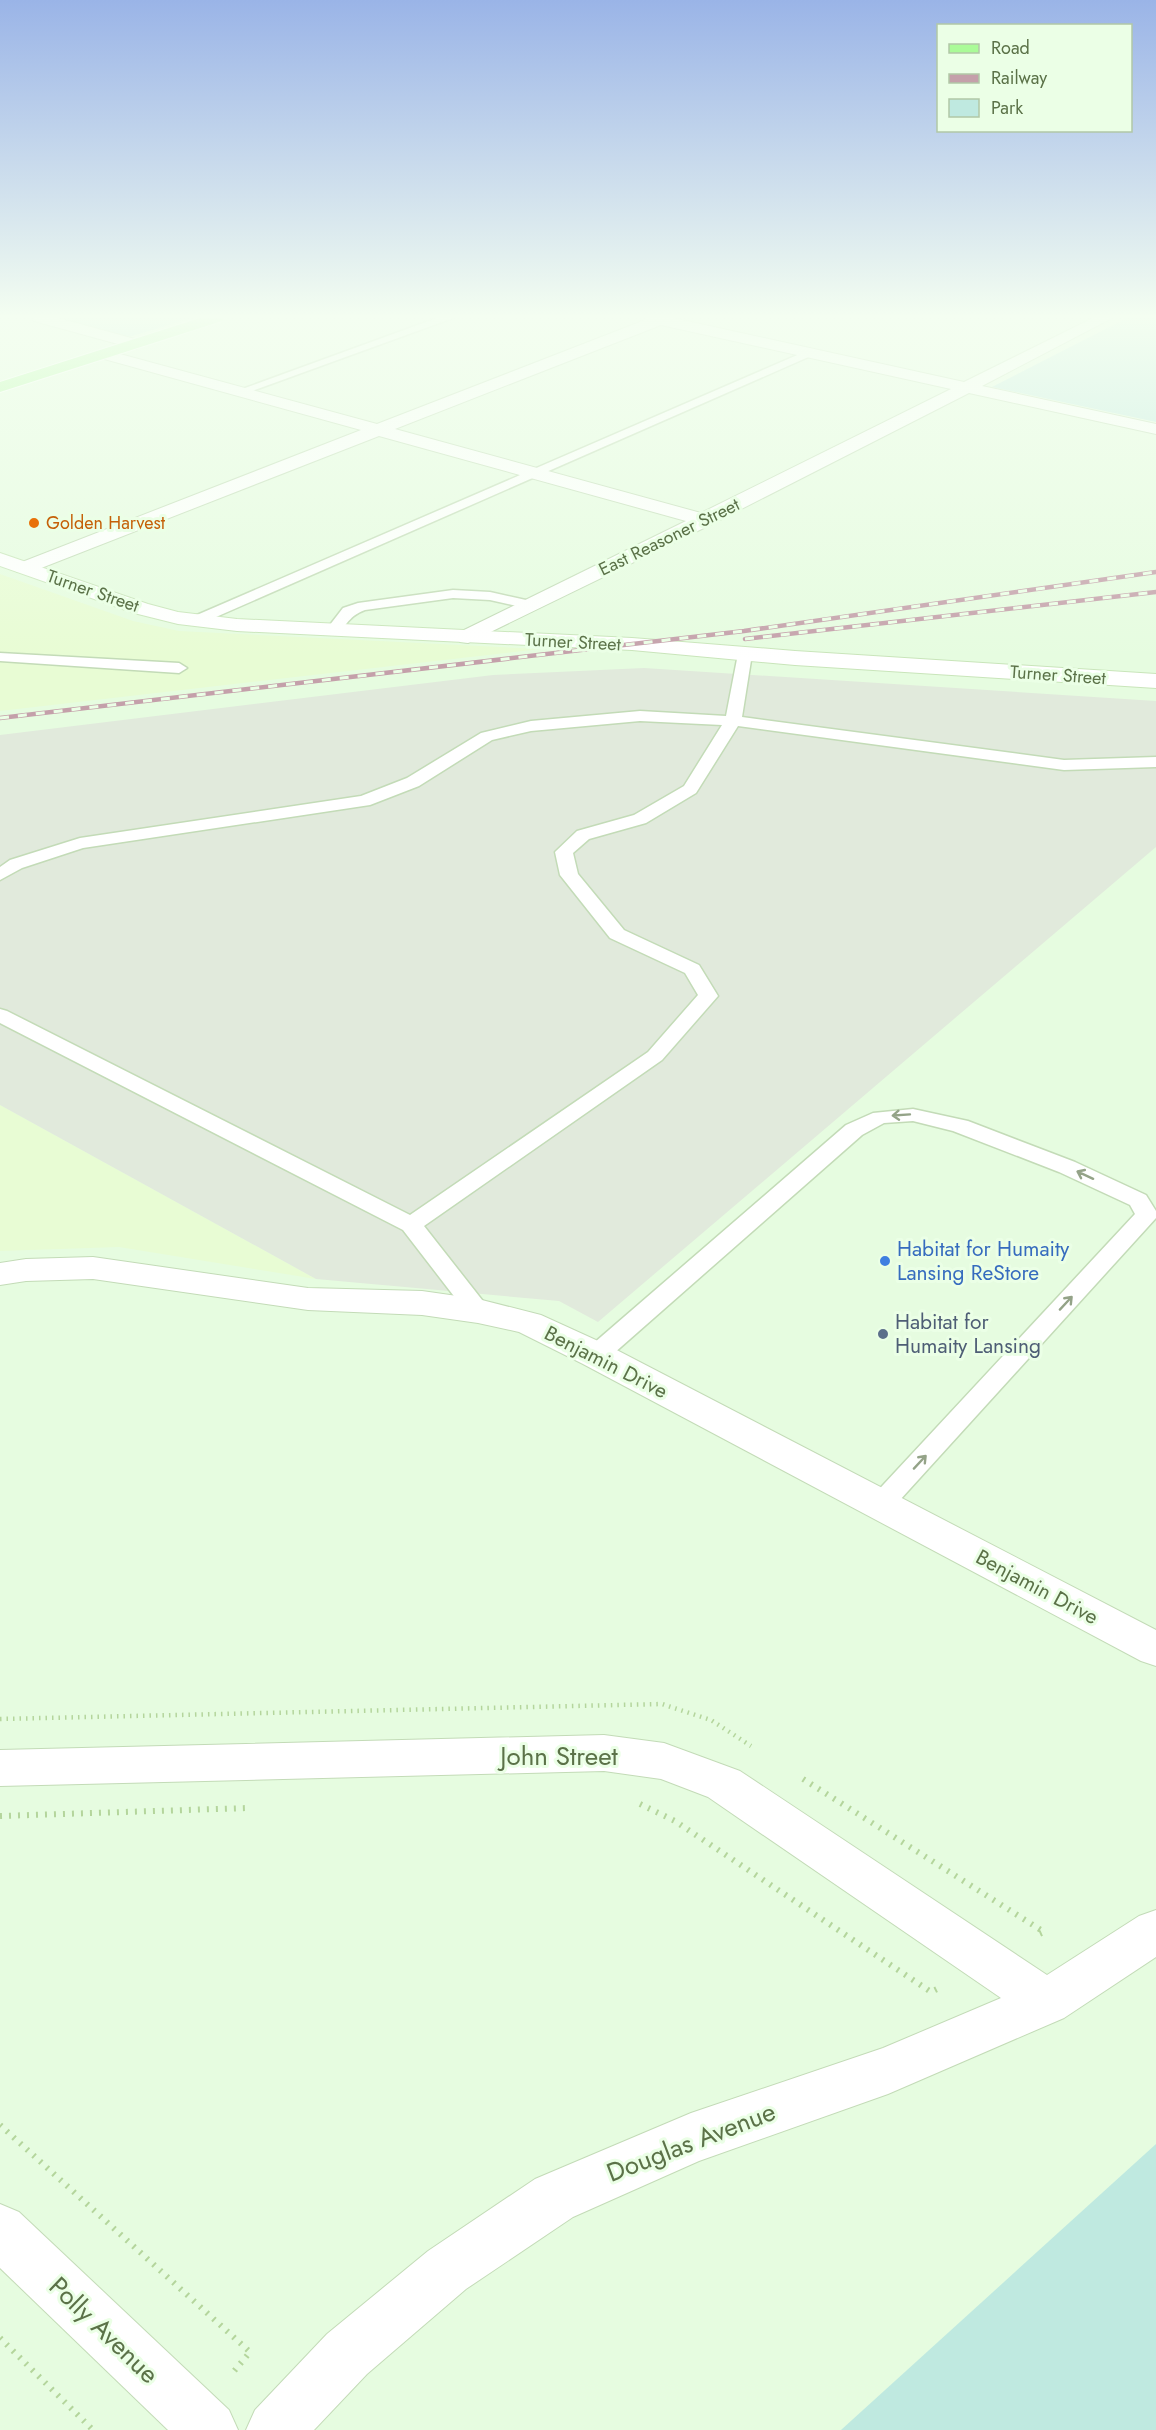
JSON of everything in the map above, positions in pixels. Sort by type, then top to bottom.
[{"type":"street","points":[[24,567],[373,431]]},
{"type":"street","points":[[382,431],[705,520]]},
{"type":"street","name":"East Reasoner Street","points":[[468,637],[881,431]]},
{"type":"street","name":"Turner Street","points":[[0,559],[141,609],[195,621],[621,644],[1156,681]]},
{"type":"street","name":"Benjamin Drive","points":[[0,1274],[26,1270],[93,1268],[308,1299],[422,1304],[478,1311],[529,1323],[596,1355],[1156,1649]]},
{"type":"street","name":"John Street","points":[[0,1768],[604,1753],[664,1761],[724,1784],[1047,2002]]},
{"type":"street","name":"Douglas Avenue","points":[[275,2430],[347,2354],[447,2270],[554,2198],[691,2138],[888,2070],[1047,2002],[1156,1931]]},
{"type":"street","name":"Polly Avenue","points":[[0,2230],[202,2423]]},
{"type":"lane","points":[[195,621],[628,431]]},
{"type":"lane","points":[[333,630],[348,611],[363,606],[453,594],[490,596],[530,606]]},
{"type":"lane","points":[[411,1225],[655,1056],[708,996],[692,969],[617,934],[569,875],[564,852],[583,835],[640,819],[690,789],[732,721],[745,654]]},
{"type":"lane","points":[[0,657],[179,668]]},
{"type":"lane","points":[[0,875],[16,864],[80,843],[364,801],[413,782],[487,736],[531,726],[640,716],[732,721],[1064,765],[1156,762]]},
{"type":"lane","points":[[0,1015],[411,1225],[478,1311]]},
{"type":"lane","points":[[596,1355],[854,1130],[880,1117],[913,1115],[960,1126],[1067,1167],[1138,1200],[1147,1215],[880,1505]]},
{"type":"path","points":[[0,1719],[662,1704],[711,1720],[762,1752]]},
{"type":"path","points":[[635,1801],[675,1821],[931,1992],[1044,1932],[802,1778]]},
{"type":"path","points":[[0,1816],[259,1808]]},
{"type":"path","points":[[0,2125],[250,2352],[202,2423]]},
{"type":"path","points":[[0,2338],[93,2430]]},
{"type":"shaded area","points":[[0,574],[133,621],[179,631],[540,649],[0,711]]},
{"type":"shaded area","points":[[644,668],[1156,701],[1156,847],[598,1322],[559,1301],[316,1279],[0,1105],[0,735],[493,675]]},
{"type":"shaded area","points":[[0,1105],[316,1279],[119,1247],[0,1251]]},
{"type":"green space","points":[[1156,2144],[1156,2430],[841,2430]]},
{"type":"railway","points":[[0,718],[744,631],[1156,572]]},
{"type":"railway","points":[[745,639],[1156,592]]},
{"type":"place","name":"Golden Harvest","points":[[34,523]]},
{"type":"place","name":"Habitat for Humaity Lansing ReStore","points":[[885,1261]]},
{"type":"place","name":"Habitat for Humaity Lansing","points":[[883,1334]]}]
